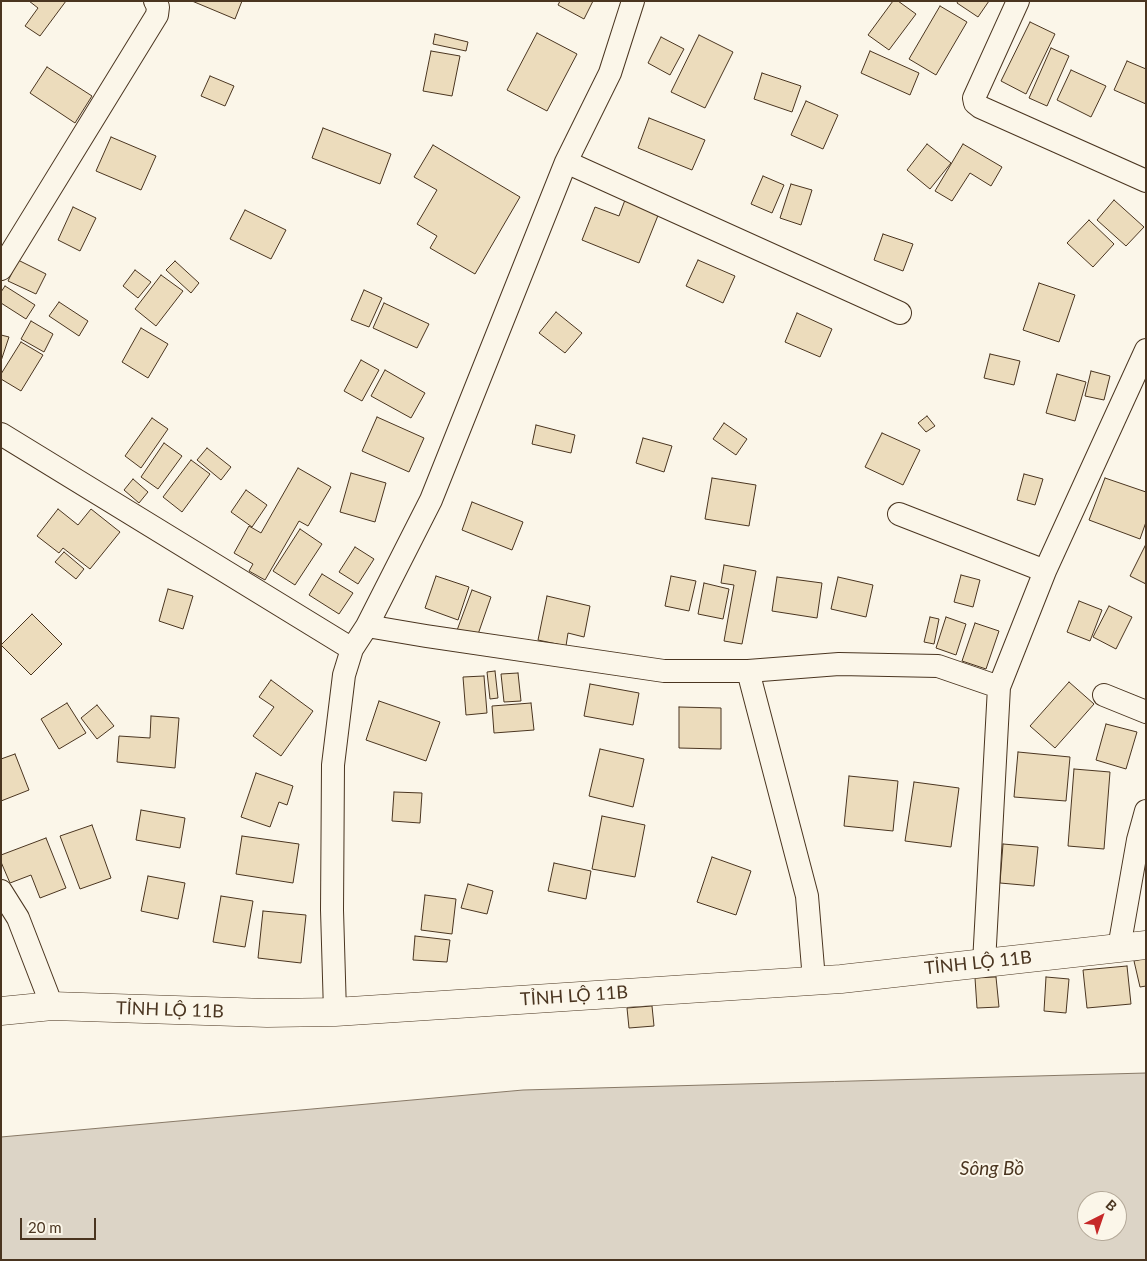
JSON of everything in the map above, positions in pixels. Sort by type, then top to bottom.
[{"type":"main road","name":"TỈNH LỘ 11B","points":[[1,1011],[52,1006],[267,1013],[335,1012],[814,980],[1146,944]]},
{"type":"street","points":[[1,269],[156,15],[158,7],[154,1]]},
{"type":"street","points":[[335,1012],[332,910],[333,765],[344,675],[352,649],[367,626],[431,500],[566,162],[610,73],[633,1]]},
{"type":"street","points":[[1018,1],[974,98],[975,103],[980,107],[1146,181]]},
{"type":"street","points":[[566,162],[900,313]]},
{"type":"street","points":[[984,963],[999,687],[1045,571],[1146,350]]},
{"type":"street","points":[[1,434],[352,649]]},
{"type":"street","points":[[899,514],[1045,571]]},
{"type":"street","points":[[367,626],[664,671],[748,671],[839,664],[938,666],[999,687]]},
{"type":"street","points":[[748,671],[807,896],[814,980]]},
{"type":"street","points":[[1104,695],[1146,712]]},
{"type":"street","points":[[1119,948],[1138,840],[1146,812]]},
{"type":"street","points":[[1,891],[18,918],[52,1006]]},
{"type":"water","name":"Sông Bồ","points":[[1146,1073],[1146,1260],[1,1260],[1,1137],[523,1090]]},
{"type":"building","points":[[29,1],[66,1],[40,36],[25,26],[38,8]]},
{"type":"building","points":[[192,1],[242,1],[235,19]]},
{"type":"building","points":[[560,1],[593,1],[584,19],[558,5]]},
{"type":"building","points":[[893,1],[898,1],[916,14],[889,50],[868,35]]},
{"type":"building","points":[[958,1],[989,1],[978,17],[957,3]]},
{"type":"building","points":[[940,6],[967,22],[936,75],[909,59]]},
{"type":"building","points":[[1030,22],[1055,34],[1026,94],[1001,81]]},
{"type":"building","points":[[537,33],[577,54],[547,111],[507,90]]},
{"type":"building","points":[[435,34],[468,42],[466,51],[433,44]]},
{"type":"building","points":[[699,35],[733,52],[705,108],[671,92]]},
{"type":"building","points":[[661,37],[684,49],[670,75],[648,63]]},
{"type":"building","points":[[1051,48],[1069,56],[1047,106],[1029,98]]},
{"type":"building","points":[[431,51],[460,56],[452,96],[423,91]]},
{"type":"building","points":[[870,51],[919,73],[910,95],[861,73]]},
{"type":"building","points":[[1127,61],[1146,69],[1146,104],[1114,90]]},
{"type":"building","points":[[47,67],[92,96],[75,123],[30,93]]},
{"type":"building","points":[[1071,70],[1106,86],[1091,117],[1057,100]]},
{"type":"building","points":[[762,73],[801,86],[792,112],[754,99]]},
{"type":"building","points":[[210,76],[234,86],[225,106],[201,96]]},
{"type":"building","points":[[806,101],[838,115],[823,149],[791,135]]},
{"type":"building","points":[[649,118],[705,140],[692,170],[638,148]]},
{"type":"building","points":[[323,128],[391,154],[380,184],[312,158]]},
{"type":"building","points":[[111,137],[156,156],[141,190],[96,171]]},
{"type":"building","points":[[927,144],[951,163],[930,189],[907,170]]},
{"type":"building","points":[[963,144],[1002,167],[991,186],[970,173],[952,201],[935,191]]},
{"type":"building","points":[[433,145],[520,197],[475,274],[430,248],[437,236],[417,224],[437,190],[414,177]]},
{"type":"building","points":[[763,176],[784,185],[772,213],[751,204]]},
{"type":"building","points":[[791,184],[812,190],[801,225],[780,218]]},
{"type":"building","points":[[625,200],[659,213],[639,263],[582,240],[595,207],[619,216]]},
{"type":"building","points":[[1114,200],[1144,227],[1126,246],[1097,220]]},
{"type":"building","points":[[73,207],[96,218],[80,251],[58,240]]},
{"type":"building","points":[[245,210],[286,230],[271,259],[230,239]]},
{"type":"building","points":[[1089,220],[1114,244],[1093,267],[1067,243]]},
{"type":"building","points":[[883,234],[913,244],[903,271],[874,260]]},
{"type":"building","points":[[18,260],[46,274],[36,294],[8,281]]},
{"type":"building","points":[[698,260],[735,276],[723,303],[686,286]]},
{"type":"building","points":[[175,261],[199,283],[191,293],[166,270]]},
{"type":"building","points":[[135,270],[151,282],[138,298],[123,286]]},
{"type":"building","points":[[161,275],[183,291],[156,326],[135,309]]},
{"type":"building","points":[[1039,283],[1075,295],[1059,342],[1023,330]]},
{"type":"building","points":[[5,286],[35,305],[26,319],[1,303],[1,292]]},
{"type":"building","points":[[364,290],[382,298],[369,327],[351,320]]},
{"type":"building","points":[[59,302],[88,321],[79,336],[49,316]]},
{"type":"building","points":[[384,303],[429,324],[417,348],[373,328]]},
{"type":"building","points":[[556,312],[582,333],[565,353],[539,333]]},
{"type":"building","points":[[797,313],[832,329],[820,357],[785,342]]},
{"type":"building","points":[[31,321],[53,334],[44,352],[21,339]]},
{"type":"building","points":[[141,328],[168,344],[148,378],[122,362]]},
{"type":"building","points":[[1,335],[9,337],[1,361]]},
{"type":"building","points":[[21,342],[43,355],[21,391],[1,379],[1,374]]},
{"type":"building","points":[[990,354],[1020,361],[1014,385],[984,378]]},
{"type":"building","points":[[361,360],[379,370],[362,401],[344,391]]},
{"type":"building","points":[[385,370],[425,393],[411,418],[371,396]]},
{"type":"building","points":[[1091,371],[1110,376],[1104,400],[1085,396]]},
{"type":"building","points":[[1057,374],[1086,382],[1075,421],[1046,413]]},
{"type":"building","points":[[927,416],[935,426],[926,432],[918,423]]},
{"type":"building","points":[[377,417],[424,438],[409,472],[362,451]]},
{"type":"building","points":[[152,418],[168,429],[141,468],[125,456]]},
{"type":"building","points":[[724,423],[747,439],[736,455],[713,439]]},
{"type":"building","points":[[536,425],[575,435],[571,453],[532,444]]},
{"type":"building","points":[[882,433],[920,450],[903,485],[865,467]]},
{"type":"building","points":[[643,438],[672,446],[664,472],[636,463]]},
{"type":"building","points":[[164,443],[182,456],[158,489],[141,477]]},
{"type":"building","points":[[207,448],[231,467],[221,480],[197,460]]},
{"type":"building","points":[[191,460],[210,474],[182,512],[163,497]]},
{"type":"building","points":[[298,468],[331,487],[308,526],[299,521],[265,580],[249,571],[253,564],[234,553],[249,526],[261,533]]},
{"type":"building","points":[[351,473],[386,483],[375,522],[340,512]]},
{"type":"building","points":[[1024,474],[1043,479],[1035,505],[1017,500]]},
{"type":"building","points":[[712,478],[756,485],[749,526],[705,519]]},
{"type":"building","points":[[1105,478],[1146,492],[1146,522],[1140,539],[1089,520]]},
{"type":"building","points":[[133,479],[148,492],[139,503],[124,490]]},
{"type":"building","points":[[246,490],[267,505],[252,527],[231,512]]},
{"type":"building","points":[[472,502],[523,522],[512,550],[462,530]]},
{"type":"building","points":[[58,509],[78,525],[91,509],[120,532],[90,569],[63,548],[59,553],[37,536]]},
{"type":"building","points":[[300,529],[322,544],[295,585],[273,571]]},
{"type":"building","points":[[1146,544],[1146,584],[1130,576]]},
{"type":"building","points":[[355,547],[374,559],[358,584],[339,572]]},
{"type":"building","points":[[64,552],[84,569],[76,579],[55,562]]},
{"type":"building","points":[[724,565],[756,571],[742,644],[724,641],[734,585],[721,583]]},
{"type":"building","points":[[322,574],[353,593],[339,614],[309,595]]},
{"type":"building","points":[[961,575],[980,580],[973,607],[954,602]]},
{"type":"building","points":[[436,576],[469,587],[458,620],[425,608]]},
{"type":"building","points":[[671,576],[696,581],[689,611],[665,606]]},
{"type":"building","points":[[777,577],[822,583],[817,618],[772,611]]},
{"type":"building","points":[[838,577],[873,585],[866,617],[831,609]]},
{"type":"building","points":[[704,583],[729,589],[723,619],[698,614]]},
{"type":"building","points":[[168,589],[193,596],[183,629],[159,621]]},
{"type":"building","points":[[472,590],[491,597],[476,640],[456,633]]},
{"type":"building","points":[[547,596],[590,606],[584,637],[568,633],[566,646],[538,640]]},
{"type":"building","points":[[1079,601],[1102,610],[1090,641],[1067,632]]},
{"type":"building","points":[[1109,606],[1132,617],[1116,649],[1093,637]]},
{"type":"building","points":[[32,614],[62,644],[31,675],[1,645]]},
{"type":"building","points":[[930,617],[939,619],[934,644],[924,642]]},
{"type":"building","points":[[946,617],[966,624],[956,655],[936,648]]},
{"type":"building","points":[[975,623],[999,631],[986,669],[962,661]]},
{"type":"building","points":[[495,671],[498,698],[490,699],[487,672]]},
{"type":"building","points":[[518,673],[521,701],[504,702],[501,674]]},
{"type":"building","points":[[484,676],[487,713],[466,715],[463,677]]},
{"type":"building","points":[[271,680],[313,711],[281,756],[253,736],[274,707],[259,697]]},
{"type":"building","points":[[1069,682],[1094,704],[1055,748],[1030,726]]},
{"type":"building","points":[[590,684],[639,693],[633,725],[584,716]]},
{"type":"building","points":[[379,701],[440,722],[426,761],[366,740]]},
{"type":"building","points":[[67,703],[86,733],[59,749],[41,719]]},
{"type":"building","points":[[531,703],[534,730],[494,733],[492,706]]},
{"type":"building","points":[[97,705],[114,726],[97,739],[81,718]]},
{"type":"building","points":[[679,707],[721,708],[721,749],[679,748]]},
{"type":"building","points":[[151,716],[179,718],[175,768],[117,762],[119,736],[150,738]]},
{"type":"building","points":[[1106,724],[1137,732],[1126,769],[1096,760]]},
{"type":"building","points":[[600,749],[644,759],[633,807],[589,796]]},
{"type":"building","points":[[1018,752],[1070,757],[1066,801],[1014,797]]},
{"type":"building","points":[[15,754],[29,790],[1,801],[1,759]]},
{"type":"building","points":[[1074,769],[1110,772],[1104,849],[1068,846]]},
{"type":"building","points":[[256,773],[293,786],[287,805],[279,802],[270,827],[241,817]]},
{"type":"building","points":[[849,776],[898,781],[893,831],[844,826]]},
{"type":"building","points":[[914,782],[959,788],[951,847],[905,841]]},
{"type":"building","points":[[394,792],[422,793],[420,823],[392,821]]},
{"type":"building","points":[[141,810],[185,818],[180,848],[136,840]]},
{"type":"building","points":[[602,816],[645,825],[635,877],[592,869]]},
{"type":"building","points":[[92,825],[111,878],[80,889],[60,836]]},
{"type":"building","points":[[242,836],[299,844],[293,883],[236,874]]},
{"type":"building","points":[[46,838],[66,888],[40,898],[31,875],[10,883],[1,862],[1,855]]},
{"type":"building","points":[[1003,844],[1038,847],[1034,886],[1000,883]]},
{"type":"building","points":[[712,857],[751,871],[736,915],[697,902]]},
{"type":"building","points":[[554,863],[591,871],[586,899],[548,891]]},
{"type":"building","points":[[148,876],[185,883],[178,919],[141,911]]},
{"type":"building","points":[[468,884],[493,891],[487,914],[461,908]]},
{"type":"building","points":[[425,895],[456,899],[452,934],[421,930]]},
{"type":"building","points":[[221,896],[253,901],[245,947],[213,942]]},
{"type":"building","points":[[263,911],[306,915],[301,963],[258,958]]},
{"type":"building","points":[[415,936],[450,940],[447,962],[413,960]]},
{"type":"building","points":[[1146,958],[1146,986],[1140,987],[1134,961]]},
{"type":"building","points":[[1127,966],[1131,1004],[1087,1008],[1083,970]]},
{"type":"building","points":[[996,977],[999,1007],[977,1008],[975,978]]},
{"type":"building","points":[[1046,977],[1069,979],[1066,1013],[1044,1011]]},
{"type":"building","points":[[652,1006],[654,1026],[629,1028],[627,1008]]}]
